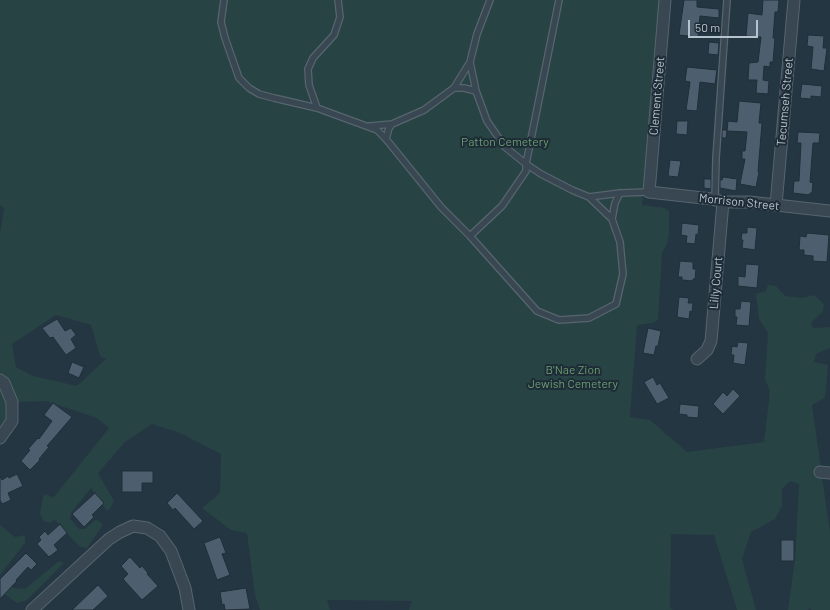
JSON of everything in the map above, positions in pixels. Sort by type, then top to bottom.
[{"type":"street","name":"Clement Street","points":[[648,192],[665,0]]},
{"type":"street","name":"Tecumseh Street","points":[[776,205],[794,0]]},
{"type":"street","name":"Morrison Street","points":[[648,192],[719,201],[749,202],[830,211]]},
{"type":"street","name":"Lilly Court","points":[[697,359],[707,350],[711,341],[719,201]]},
{"type":"street","points":[[0,380],[4,383],[12,402],[12,421],[0,438]]},
{"type":"street","points":[[32,610],[109,539],[133,526],[147,528],[160,536],[171,551],[185,588],[189,610]]},
{"type":"lane","points":[[224,0],[220,22],[239,78],[249,88],[259,94],[317,108],[377,130],[441,207],[470,236],[537,311],[558,320],[589,318],[616,304],[623,274],[620,242],[612,218],[589,197],[541,174],[505,147],[487,121],[476,91],[470,62]]},
{"type":"lane","points":[[317,108],[309,85],[308,69],[313,58],[334,35],[340,17],[338,0]]},
{"type":"lane","points":[[367,126],[392,124],[424,110],[454,88],[470,62],[477,34],[490,0]]},
{"type":"lane","points":[[470,236],[502,206],[526,171],[526,164],[559,0]]},
{"type":"lane","points":[[719,201],[716,158],[727,0]]},
{"type":"lane","points":[[454,88],[464,88],[476,91]]},
{"type":"lane","points":[[386,139],[389,128],[392,124]]},
{"type":"lane","points":[[589,197],[620,193],[648,192]]},
{"type":"lane","points":[[612,218],[615,203],[620,193]]},
{"type":"green space","points":[[0,0],[660,0],[642,205],[665,208],[669,212],[669,234],[667,244],[662,253],[658,320],[652,323],[637,325],[630,417],[650,420],[687,452],[764,442],[770,391],[765,380],[768,333],[759,319],[756,294],[766,291],[768,285],[776,286],[785,296],[803,298],[814,295],[824,304],[823,311],[811,323],[813,328],[830,327],[830,348],[816,354],[814,362],[828,365],[825,398],[812,405],[830,533],[830,610],[812,610],[809,608],[808,610],[788,610],[795,559],[799,484],[790,481],[782,489],[782,506],[775,519],[751,532],[742,559],[756,610],[737,610],[714,535],[671,534],[670,608],[673,610],[409,610],[412,601],[327,600],[330,610],[260,610],[255,595],[247,533],[231,530],[202,508],[220,493],[221,454],[180,433],[152,424],[125,442],[98,473],[114,501],[111,507],[107,511],[91,488],[71,513],[70,519],[79,529],[85,529],[95,520],[99,521],[103,525],[87,548],[80,547],[54,519],[50,523],[44,521],[40,514],[43,496],[46,494],[53,498],[109,428],[97,418],[46,401],[18,402],[5,375],[0,373],[0,235],[4,208],[0,205]],"holes":[[[56,315],[91,325],[100,356],[106,359],[77,386],[33,376],[16,367],[12,344]]]},
{"type":"green space","points":[[0,389],[6,398],[7,409],[6,419],[0,426]]},
{"type":"green space","points":[[0,525],[15,537],[25,535],[25,543],[0,575]]},
{"type":"green space","points":[[59,561],[64,563],[27,600],[17,603],[6,595],[0,593],[0,576],[4,587],[25,589]]},
{"type":"building","points":[[684,0],[697,0],[697,7],[719,9],[719,18],[700,16],[698,37],[679,35]]},
{"type":"building","points":[[763,0],[779,0],[778,12],[775,12],[773,62],[770,62],[770,67],[764,66],[763,80],[769,81],[768,94],[756,93],[757,80],[748,80],[749,63],[758,62],[761,37],[746,36],[748,13],[762,15]]},
{"type":"building","points":[[808,35],[824,36],[823,48],[827,48],[824,71],[811,69],[813,47],[807,46]]},
{"type":"building","points":[[709,42],[719,43],[718,55],[708,54]]},
{"type":"building","points":[[687,67],[717,70],[715,84],[700,82],[697,111],[686,110],[690,82],[685,81]]},
{"type":"building","points":[[802,84],[822,86],[821,97],[811,96],[811,99],[800,98]]},
{"type":"building","points":[[739,101],[761,103],[759,123],[762,123],[759,172],[756,187],[740,184],[745,159],[742,159],[742,151],[745,151],[747,132],[727,131],[728,121],[737,122]]},
{"type":"building","points":[[677,121],[688,121],[687,135],[676,134]]},
{"type":"building","points":[[722,130],[727,130],[726,138],[722,138]]},
{"type":"building","points":[[798,132],[820,133],[819,143],[813,143],[810,182],[813,183],[812,193],[809,195],[793,193],[794,181],[799,181],[801,143],[797,143]]},
{"type":"building","points":[[670,160],[681,161],[678,177],[668,176]]},
{"type":"building","points":[[723,177],[737,179],[736,191],[720,188],[720,180],[722,180]]},
{"type":"building","points":[[704,179],[711,179],[711,189],[704,188]]},
{"type":"building","points":[[682,223],[699,225],[695,244],[686,243],[687,236],[681,235]]},
{"type":"building","points":[[747,227],[757,228],[755,250],[742,248],[742,233],[747,233]]},
{"type":"building","points":[[807,233],[829,235],[827,262],[813,261],[813,256],[804,255],[804,250],[799,250],[800,236],[806,237]]},
{"type":"building","points":[[680,261],[693,262],[693,269],[696,269],[695,279],[693,279],[693,281],[682,280],[682,277],[678,277]]},
{"type":"building","points":[[746,264],[759,265],[757,288],[738,286],[738,276],[745,277]]},
{"type":"building","points":[[679,297],[689,298],[688,303],[693,303],[692,312],[690,311],[689,319],[677,317]]},
{"type":"building","points":[[741,301],[751,302],[749,326],[736,325],[737,317],[735,317],[735,309],[740,309]]},
{"type":"building","points":[[57,319],[65,331],[71,328],[76,335],[71,339],[76,348],[66,355],[53,337],[50,338],[42,328]]},
{"type":"building","points":[[648,328],[661,331],[658,346],[656,346],[654,355],[643,353]]},
{"type":"building","points":[[738,342],[748,343],[745,365],[733,363],[734,355],[731,355],[732,346],[737,347]]},
{"type":"building","points":[[72,362],[84,367],[79,378],[68,373]]},
{"type":"building","points":[[653,377],[657,385],[660,383],[669,398],[657,404],[644,382]]},
{"type":"building","points":[[733,389],[740,396],[723,414],[713,404],[723,392],[727,396]]},
{"type":"building","points":[[53,403],[72,417],[47,446],[49,447],[39,459],[40,460],[30,470],[21,461],[30,450],[28,449],[38,438],[39,439],[52,421],[44,415]]},
{"type":"building","points":[[680,404],[699,406],[698,418],[687,417],[687,415],[679,414]]},
{"type":"building","points":[[122,471],[153,471],[153,483],[142,483],[142,492],[122,492]]},
{"type":"building","points":[[17,474],[23,486],[8,493],[11,500],[2,504],[0,500],[0,476],[2,480],[8,476],[9,478]]},
{"type":"building","points":[[95,493],[104,503],[92,515],[94,517],[84,527],[72,514]]},
{"type":"building","points":[[177,493],[203,521],[194,529],[175,508],[173,510],[167,503]]},
{"type":"building","points":[[60,524],[67,533],[54,545],[58,550],[49,557],[37,544],[41,540],[39,537],[45,531],[48,535]]},
{"type":"building","points":[[220,537],[226,553],[222,554],[230,575],[217,580],[204,543]]},
{"type":"building","points":[[781,540],[794,540],[794,561],[781,561]]},
{"type":"building","points":[[26,553],[37,564],[31,570],[28,567],[0,599],[0,579]]},
{"type":"building","points":[[130,557],[140,568],[142,566],[158,586],[142,600],[123,579],[128,574],[121,566]]},
{"type":"building","points":[[98,585],[108,596],[93,610],[72,610]]},
{"type":"building","points":[[246,588],[250,609],[225,610],[224,604],[222,605],[220,592]]},
{"type":"park label","name":"Patton Cemetery","points":[[505,142]]},
{"type":"park label","name":"B'Nae Zion Jewish Cemetery","points":[[573,377]]}]
